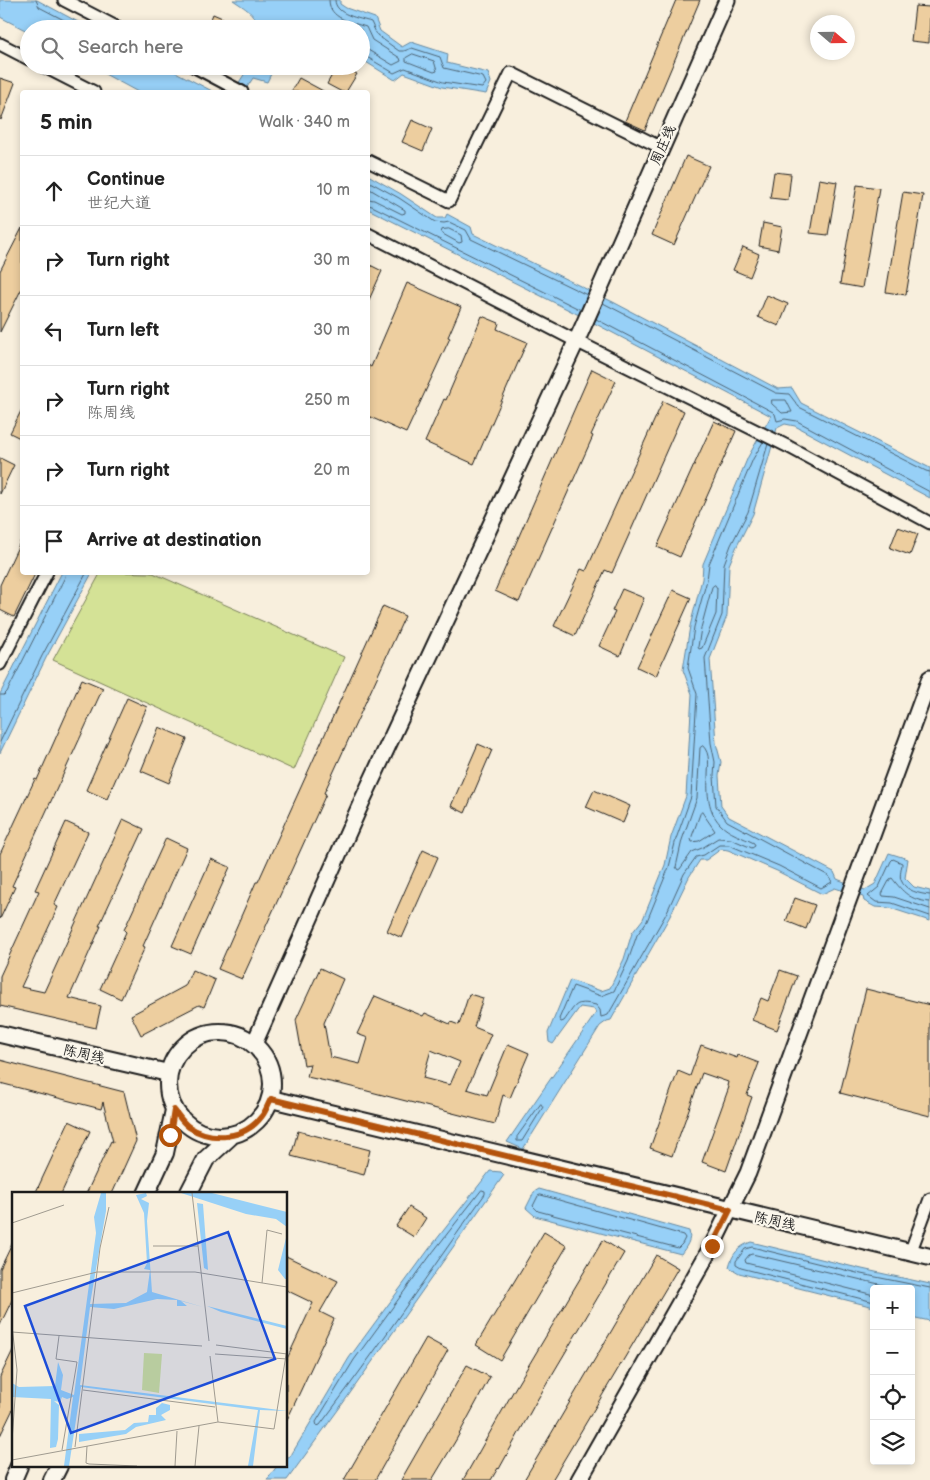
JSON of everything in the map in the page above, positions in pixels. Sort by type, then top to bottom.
[{"type":"main road","points":[[189,1192],[206,1160],[230,1137],[248,1130],[262,1116],[271,1099],[273,1078],[267,1059],[254,1044],[239,1035],[221,1031],[203,1034],[187,1043],[175,1057],[168,1073],[168,1092],[174,1110],[188,1127],[208,1136],[230,1137]]},
{"type":"main road","name":"陈周线","points":[[0,1034],[168,1073]]},
{"type":"main road","name":"陈周线","points":[[271,1099],[930,1257]]},
{"type":"main road","points":[[147,1192],[165,1153],[174,1110]]},
{"type":"main road","points":[[13,1480],[18,1468]]},
{"type":"main road","points":[[52,1480],[58,1468]]},
{"type":"street","points":[[64,0],[103,20]]},
{"type":"street","name":"周庄线","points":[[254,1044],[363,799],[600,290],[727,0]]},
{"type":"street","points":[[0,44],[20,54]]},
{"type":"street","points":[[370,162],[449,201],[511,73],[662,148]]},
{"type":"street","points":[[61,75],[90,90]]},
{"type":"street","points":[[210,75],[238,90]]},
{"type":"street","points":[[370,235],[579,336],[930,524]]},
{"type":"street","points":[[0,664],[45,575]]},
{"type":"street","points":[[579,1480],[712,1246],[748,1173],[930,678]]},
{"type":"street","points":[[910,1253],[930,1199]]},
{"type":"green space","points":[[99,575],[158,575],[344,657],[294,770],[53,660]]},
{"type":"water","points":[[0,0],[37,0],[74,20],[20,20],[20,27],[0,17]]},
{"type":"water","points":[[233,0],[340,0],[340,4],[346,8],[375,18],[380,31],[402,47],[411,42],[448,54],[447,63],[488,73],[491,82],[486,94],[442,87],[404,73],[395,80],[370,65],[370,20],[255,20]]},
{"type":"water","points":[[107,75],[181,75],[210,90],[134,90]]},
{"type":"water","points":[[244,75],[270,75],[267,82],[253,78],[245,90],[234,90]]},
{"type":"water","points":[[370,176],[437,218],[445,218],[447,214],[471,227],[473,234],[613,302],[778,389],[792,388],[801,403],[930,468],[930,498],[795,426],[785,424],[777,428],[753,514],[729,565],[727,616],[710,659],[716,743],[721,762],[719,776],[721,806],[729,817],[834,872],[837,879],[865,890],[875,884],[889,853],[908,859],[905,878],[914,887],[930,891],[930,921],[890,908],[875,907],[864,901],[863,897],[835,888],[822,894],[777,871],[728,850],[721,849],[706,860],[700,860],[611,1020],[600,1026],[523,1149],[507,1142],[596,1013],[594,1009],[580,1007],[553,1044],[549,1042],[548,1033],[570,980],[601,991],[610,988],[624,959],[632,933],[643,919],[665,865],[671,837],[686,796],[692,694],[683,670],[690,626],[702,579],[703,564],[748,457],[771,416],[575,313],[370,210]]},
{"type":"water","points":[[60,575],[91,575],[46,658],[0,753],[0,694]]},
{"type":"water","points":[[490,1171],[501,1172],[504,1175],[287,1480],[267,1480],[276,1468],[288,1468],[288,1458],[349,1358],[429,1249]]},
{"type":"water","points":[[539,1189],[689,1231],[687,1246],[681,1254],[535,1216],[526,1208],[534,1192]]},
{"type":"water","points":[[751,1242],[930,1284],[930,1321],[915,1318],[915,1285],[870,1285],[870,1306],[739,1273],[729,1267],[732,1258],[743,1246]]},
{"type":"building","points":[[676,0],[700,0],[645,130],[625,121]]},
{"type":"building","points":[[915,6],[930,7],[929,43],[911,41]]},
{"type":"building","points":[[213,14],[227,20],[211,20]]},
{"type":"building","points":[[332,75],[356,75],[347,90],[338,90],[327,84]]},
{"type":"building","points":[[0,78],[15,83],[1,120],[0,119]]},
{"type":"building","points":[[299,78],[321,90],[292,90]]},
{"type":"building","points":[[412,120],[432,129],[423,151],[402,142]]},
{"type":"building","points":[[686,156],[709,166],[674,245],[652,235]]},
{"type":"building","points":[[774,172],[791,174],[788,200],[770,198]]},
{"type":"building","points":[[819,179],[837,182],[828,235],[810,233]]},
{"type":"building","points":[[857,185],[879,188],[862,288],[840,284]]},
{"type":"building","points":[[903,192],[923,195],[906,295],[886,292]]},
{"type":"building","points":[[763,223],[782,227],[778,250],[759,246]]},
{"type":"building","points":[[20,232],[20,292],[0,332],[0,271]]},
{"type":"building","points":[[743,247],[759,254],[750,277],[733,270]]},
{"type":"building","points":[[370,265],[382,271],[370,298]]},
{"type":"building","points":[[407,283],[461,307],[448,337],[450,338],[406,433],[370,417],[371,367]]},
{"type":"building","points":[[767,295],[788,304],[779,326],[758,317]]},
{"type":"building","points":[[482,316],[499,323],[497,329],[527,342],[474,464],[425,442],[444,399],[446,400]]},
{"type":"building","points":[[592,369],[616,381],[519,602],[495,591]]},
{"type":"building","points":[[663,401],[684,411],[612,573],[605,570],[575,636],[554,626],[581,569],[586,571]]},
{"type":"building","points":[[20,413],[20,438],[10,433]]},
{"type":"building","points":[[714,421],[736,431],[680,557],[657,547]]},
{"type":"building","points":[[0,458],[14,465],[0,494]]},
{"type":"building","points":[[898,527],[918,534],[910,555],[890,548]]},
{"type":"building","points":[[20,542],[20,575],[35,575],[14,617],[0,610],[0,585]]},
{"type":"building","points":[[622,589],[644,598],[620,656],[599,646],[615,612],[612,611]]},
{"type":"building","points":[[673,590],[691,598],[656,676],[637,667]]},
{"type":"building","points":[[383,606],[405,616],[242,979],[218,969]]},
{"type":"building","points":[[82,679],[103,688],[12,886],[15,887],[0,919],[0,854],[35,779],[37,780]]},
{"type":"building","points":[[127,698],[147,707],[107,799],[86,790]]},
{"type":"building","points":[[159,727],[187,739],[169,783],[141,771]]},
{"type":"building","points":[[478,744],[492,750],[465,813],[451,806]]},
{"type":"building","points":[[594,790],[630,806],[623,823],[586,807]]},
{"type":"building","points":[[123,819],[144,829],[99,926],[101,926],[69,998],[101,1006],[96,1028],[0,1006],[0,976],[39,891],[35,890],[66,822],[88,832],[54,905],[58,907],[21,987],[44,992]]},
{"type":"building","points":[[166,838],[187,848],[121,999],[100,989],[126,932],[124,930]]},
{"type":"building","points":[[423,850],[438,857],[402,938],[387,931]]},
{"type":"building","points":[[211,859],[230,867],[191,954],[172,946]]},
{"type":"building","points":[[795,898],[815,905],[806,929],[786,921]]},
{"type":"building","points":[[320,968],[343,979],[324,1023],[330,1057],[360,1064],[368,1038],[357,1034],[375,996],[423,1016],[425,1013],[450,1024],[451,1022],[459,1025],[469,994],[483,998],[474,1027],[491,1034],[467,1089],[487,1095],[508,1044],[529,1053],[510,1098],[503,1095],[495,1124],[307,1077],[310,1064],[304,1065],[296,1020]],"holes":[[[431,1050],[460,1062],[450,1085],[423,1078]]]},
{"type":"building","points":[[192,970],[215,980],[204,1007],[199,1005],[141,1035],[131,1015],[185,986]]},
{"type":"building","points":[[780,970],[797,976],[777,1030],[752,1020],[761,998],[768,1001]]},
{"type":"building","points":[[866,989],[930,1005],[930,1116],[840,1093]]},
{"type":"building","points":[[701,1045],[737,1058],[738,1055],[759,1063],[747,1095],[752,1097],[726,1171],[702,1162],[729,1087],[727,1086],[728,1082],[702,1073],[672,1156],[650,1148],[678,1071],[690,1076]]},
{"type":"building","points":[[0,1060],[124,1092],[136,1141],[113,1192],[87,1192],[111,1141],[113,1142],[103,1102],[101,1109],[0,1083]]},
{"type":"building","points":[[69,1121],[90,1131],[62,1192],[36,1192]]},
{"type":"building","points":[[298,1131],[370,1150],[364,1175],[291,1156]]},
{"type":"building","points":[[409,1207],[426,1218],[414,1237],[396,1226]]},
{"type":"building","points":[[544,1232],[567,1246],[500,1360],[476,1345]]},
{"type":"building","points":[[603,1240],[624,1253],[536,1402],[499,1469],[491,1480],[463,1480],[514,1390]]},
{"type":"building","points":[[12,1244],[12,1300],[0,1325],[0,1269]]},
{"type":"building","points":[[656,1255],[678,1268],[552,1480],[524,1480]]},
{"type":"building","points":[[288,1257],[338,1281],[320,1312],[334,1319],[288,1418],[288,1357],[313,1303],[288,1291]]},
{"type":"building","points":[[426,1338],[448,1350],[375,1480],[344,1480]]},
{"type":"building","points":[[12,1352],[12,1411],[0,1436],[0,1377]]},
{"type":"building","points":[[467,1365],[490,1377],[456,1440],[432,1480],[401,1480]]},
{"type":"route","points":[[170,1135],[174,1110],[188,1127],[208,1136],[230,1137],[248,1130],[262,1116],[271,1099],[730,1210],[712,1246]]}]
